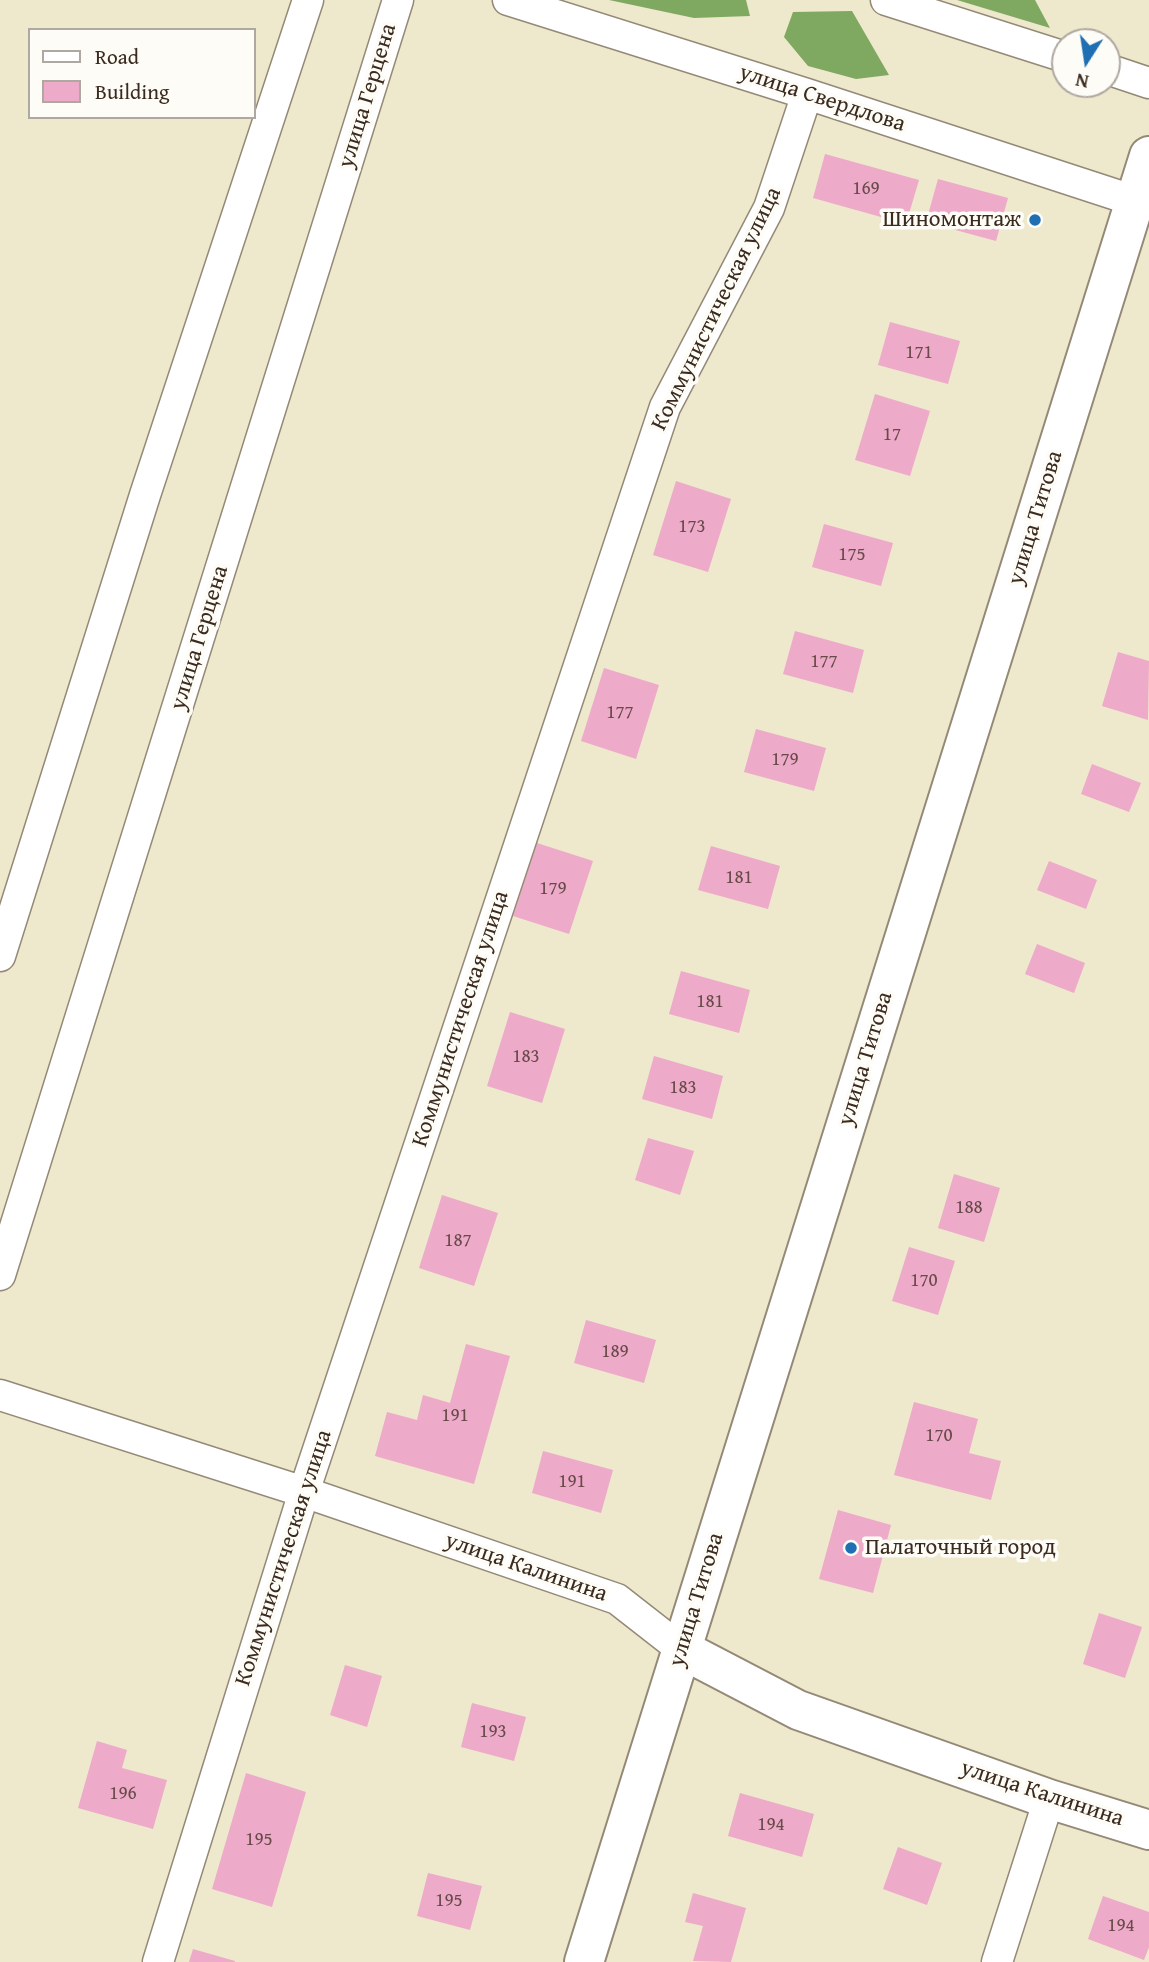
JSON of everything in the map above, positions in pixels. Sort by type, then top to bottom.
[{"type":"main road","name":"улица Титова","points":[[584,1962],[1149,156]]},
{"type":"main road","name":"улица Калинина","points":[[681,1649],[797,1710],[1049,1799],[1149,1830]]},
{"type":"street","points":[[0,956],[145,495],[308,0]]},
{"type":"street","name":"улица Герцена","points":[[0,1275],[398,0]]},
{"type":"street","name":"улица Свердлова","points":[[508,0],[1135,201]]},
{"type":"street","points":[[886,0],[1051,53]]},
{"type":"street","points":[[1121,74],[1149,83]]},
{"type":"street","name":"Коммунистическая улица","points":[[158,1962],[303,1492],[665,407],[769,208],[807,94]]},
{"type":"street","name":"улица Калинина","points":[[0,1395],[303,1492],[617,1599],[681,1649]]},
{"type":"street","points":[[997,1962],[1049,1799]]},
{"type":"green space","points":[[609,0],[746,0],[750,16],[694,18]]},
{"type":"green space","points":[[957,0],[1035,0],[1050,28]]},
{"type":"green space","points":[[852,11],[889,75],[856,79],[808,66],[784,37],[793,12]]},
{"type":"building","points":[[825,154],[919,180],[906,224],[813,198]]},
{"type":"building","points":[[938,179],[1008,198],[996,241],[926,222]]},
{"type":"building","points":[[890,322],[960,341],[948,384],[878,365]]},
{"type":"building","points":[[875,394],[930,411],[910,476],[855,460]]},
{"type":"building","points":[[676,481],[731,499],[708,572],[653,555]]},
{"type":"building","points":[[824,524],[893,543],[881,586],[812,567]]},
{"type":"building","points":[[795,631],[864,650],[853,693],[783,674]]},
{"type":"building","points":[[1118,652],[1149,661],[1148,720],[1102,706]]},
{"type":"building","points":[[604,668],[659,685],[636,759],[581,741]]},
{"type":"building","points":[[756,729],[826,748],[814,791],[744,772]]},
{"type":"building","points":[[1092,764],[1141,783],[1129,812],[1081,794]]},
{"type":"building","points":[[537,843],[593,861],[569,934],[513,916]]},
{"type":"building","points":[[711,846],[780,866],[768,909],[698,890]]},
{"type":"building","points":[[1049,861],[1097,880],[1086,909],[1037,890]]},
{"type":"building","points":[[1037,944],[1085,963],[1074,993],[1025,974]]},
{"type":"building","points":[[681,971],[750,990],[739,1033],[669,1014]]},
{"type":"building","points":[[510,1012],[565,1029],[542,1103],[487,1086]]},
{"type":"building","points":[[654,1056],[723,1076],[712,1119],[642,1099]]},
{"type":"building","points":[[648,1138],[694,1151],[680,1195],[635,1180]]},
{"type":"building","points":[[954,1174],[1000,1188],[984,1242],[938,1228]]},
{"type":"building","points":[[442,1195],[498,1213],[474,1286],[419,1268]]},
{"type":"building","points":[[909,1247],[955,1261],[938,1315],[892,1301]]},
{"type":"building","points":[[586,1320],[656,1340],[644,1383],[574,1363]]},
{"type":"building","points":[[466,1344],[510,1356],[474,1484],[375,1456],[387,1412],[417,1420],[423,1395],[450,1403]]},
{"type":"building","points":[[914,1402],[978,1419],[969,1453],[1001,1461],[991,1500],[894,1475]]},
{"type":"building","points":[[543,1451],[613,1470],[601,1513],[532,1493]]},
{"type":"building","points":[[838,1510],[891,1525],[873,1593],[819,1579]]},
{"type":"building","points":[[1099,1613],[1142,1627],[1125,1678],[1083,1664]]},
{"type":"building","points":[[345,1665],[382,1676],[367,1727],[330,1715]]},
{"type":"building","points":[[472,1703],[526,1717],[514,1761],[461,1747]]},
{"type":"building","points":[[97,1741],[127,1750],[122,1768],[167,1780],[153,1829],[78,1808]]},
{"type":"building","points":[[246,1773],[306,1792],[272,1907],[212,1889]]},
{"type":"building","points":[[740,1793],[814,1814],[802,1857],[728,1836]]},
{"type":"building","points":[[898,1847],[942,1863],[927,1905],[883,1889]]},
{"type":"building","points":[[428,1873],[482,1886],[470,1930],[417,1916]]},
{"type":"building","points":[[693,1893],[746,1908],[731,1962],[693,1961],[703,1926],[685,1922]]},
{"type":"building","points":[[1103,1896],[1149,1912],[1149,1947],[1144,1960],[1088,1939]]},
{"type":"building","points":[[193,1949],[235,1961],[235,1962],[189,1962]]},
{"type":"place","name":"Шиномонтаж","points":[[1035,220]]},
{"type":"place","name":"Палаточный город","points":[[851,1548]]}]
